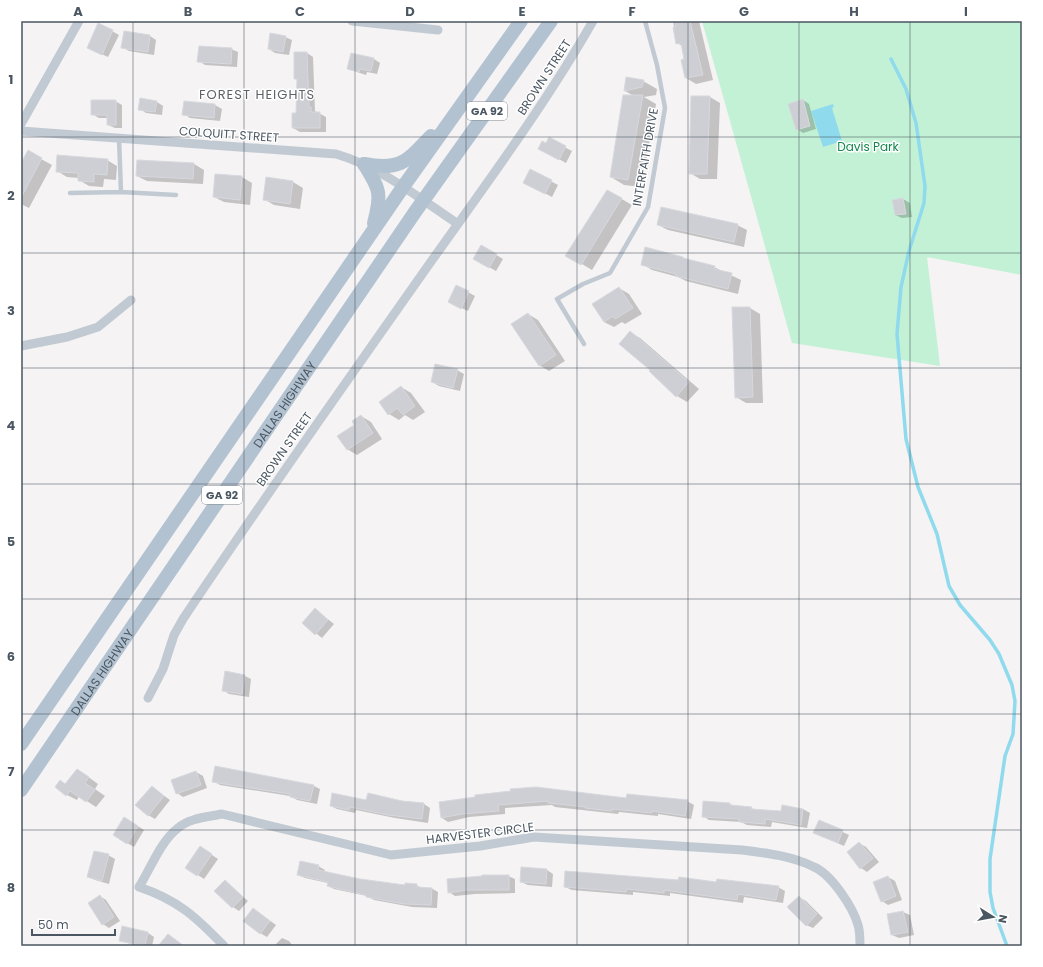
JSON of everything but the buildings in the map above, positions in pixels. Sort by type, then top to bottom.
[{"type":"main road","name":"DALLAS HIGHWAY","points":[[21,744],[403,187],[521,21]]},
{"type":"main road","name":"DALLAS HIGHWAY","points":[[21,790],[422,201],[551,21]]},
{"type":"main road","points":[[364,164],[379,167],[390,166],[406,161],[460,107]]},
{"type":"main road","points":[[364,164],[376,183],[380,198],[370,236]]},
{"type":"street","points":[[21,124],[78,21]]},
{"type":"street","points":[[352,21],[438,30]]},
{"type":"street","name":"BROWN STREET","points":[[148,698],[163,669],[174,635],[183,619],[266,495],[458,224],[567,65],[593,21]]},
{"type":"street","name":"COLQUITT STREET","points":[[21,132],[336,154],[364,164],[403,187],[422,201]]},
{"type":"street","points":[[422,201],[458,224]]},
{"type":"street","points":[[21,346],[67,337],[98,327],[131,300]]},
{"type":"street","name":"HARVESTER CIRCLE","points":[[224,946],[199,921],[176,902],[160,894],[139,887],[164,843],[178,827],[198,819],[222,814],[391,855],[480,846],[534,837],[742,850],[800,860],[816,867],[836,886],[849,905],[858,924],[860,946]]},
{"type":"lane","name":"INTERFAITH DRIVE","points":[[584,344],[557,299],[583,284],[606,275],[614,269],[644,217],[651,198],[665,108],[658,65],[645,21]]},
{"type":"lane","points":[[119,138],[121,192]]},
{"type":"lane","points":[[70,193],[121,192],[176,195]]},
{"type":"green space","name":"Davis Park","points":[[702,21],[1022,21],[1022,275],[927,257],[940,366],[792,343]]},
{"type":"water","points":[[833,104],[834,107],[832,108],[842,141],[823,147],[811,111]]},
{"type":"waterway","points":[[891,59],[906,89],[916,123],[925,186],[924,203],[909,251],[901,287],[897,334],[906,439],[918,487],[937,534],[949,586],[960,605],[990,640],[999,654],[1012,685],[1015,701],[1013,734],[1005,756],[990,859],[990,892],[993,908],[1007,946]]},
{"type":"district","name":"FOREST HEIGHTS","points":[[257,94]]}]
